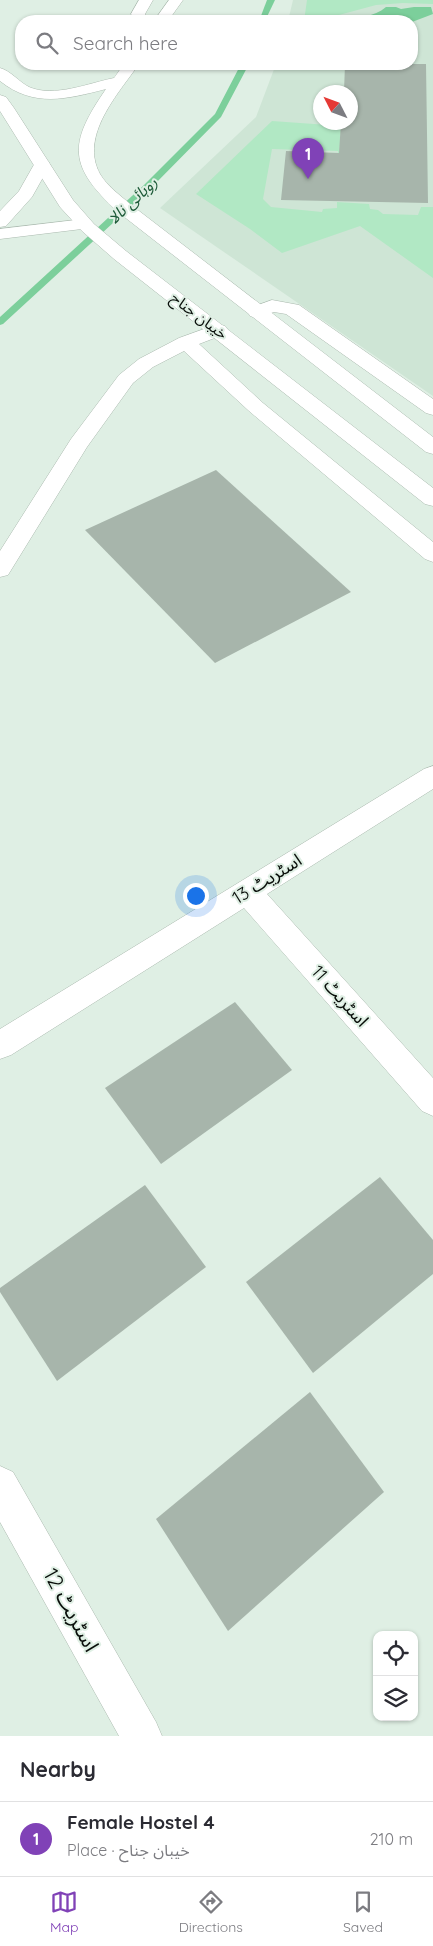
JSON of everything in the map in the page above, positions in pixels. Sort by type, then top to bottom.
[{"type":"main road","points":[[139,15],[146,0]]},
{"type":"main road","points":[[165,15],[176,0]]},
{"type":"main road","points":[[127,70],[88,131],[85,149],[86,161],[92,175],[108,194],[257,312],[433,447]]},
{"type":"main road","points":[[0,73],[21,88],[42,94],[71,91],[119,81]]},
{"type":"main road","name":"خیبان جناح","points":[[0,100],[15,119],[61,196],[86,226],[120,255],[433,500]]},
{"type":"main road","points":[[0,222],[26,193],[42,165]]},
{"type":"main road","points":[[0,234],[86,226]]},
{"type":"main road","points":[[257,312],[272,306],[292,309],[433,409]]},
{"type":"main road","points":[[0,569],[78,444],[126,379],[146,364],[186,342],[218,330]]},
{"type":"main road","points":[[186,342],[256,407],[433,554]]},
{"type":"main road","name":"اسٹریٹ 13","points":[[0,1045],[433,776]]},
{"type":"main road","name":"اسٹریٹ 11","points":[[247,892],[433,1101]]},
{"type":"main road","name":"اسٹریٹ 12","points":[[0,1485],[142,1736]]},
{"type":"shaded area","points":[[293,0],[433,0],[433,396],[160,208],[256,117],[274,70],[418,70],[418,15],[289,15]]},
{"type":"shaded area","points":[[307,0],[433,0],[433,4],[403,3],[376,5],[339,15],[305,15]]},
{"type":"shaded area","points":[[386,7],[401,9],[431,7],[433,14],[418,20],[418,15],[370,15]]},
{"type":"shaded area","points":[[272,121],[313,124],[313,130],[341,130],[338,172],[338,151],[272,149],[263,199],[271,207],[322,212],[323,209],[337,208],[337,202],[369,204],[370,209],[378,210],[383,214],[418,215],[421,207],[433,207],[433,278],[360,226],[282,253],[250,229],[196,194]]},
{"type":"building","points":[[418,64],[426,64],[428,203],[281,200],[286,151],[339,153],[340,130],[358,130],[358,85],[344,85],[345,70],[418,70]]},
{"type":"building","points":[[216,470],[351,592],[215,663],[85,530]]},
{"type":"building","points":[[235,1002],[292,1070],[161,1164],[105,1088]]},
{"type":"building","points":[[380,1177],[433,1240],[433,1274],[313,1373],[246,1282]]},
{"type":"building","points":[[145,1185],[206,1267],[57,1381],[0,1292],[0,1288]]},
{"type":"building","points":[[310,1392],[384,1492],[228,1631],[156,1519]]},
{"type":"waterway","name":"روہائی نالا","points":[[265,15],[271,0]]},
{"type":"waterway","name":"روہائی نالا","points":[[0,322],[147,187],[218,115],[242,70]]},
{"type":"place","name":"Female Hostel 4","points":[[308,179]]}]
